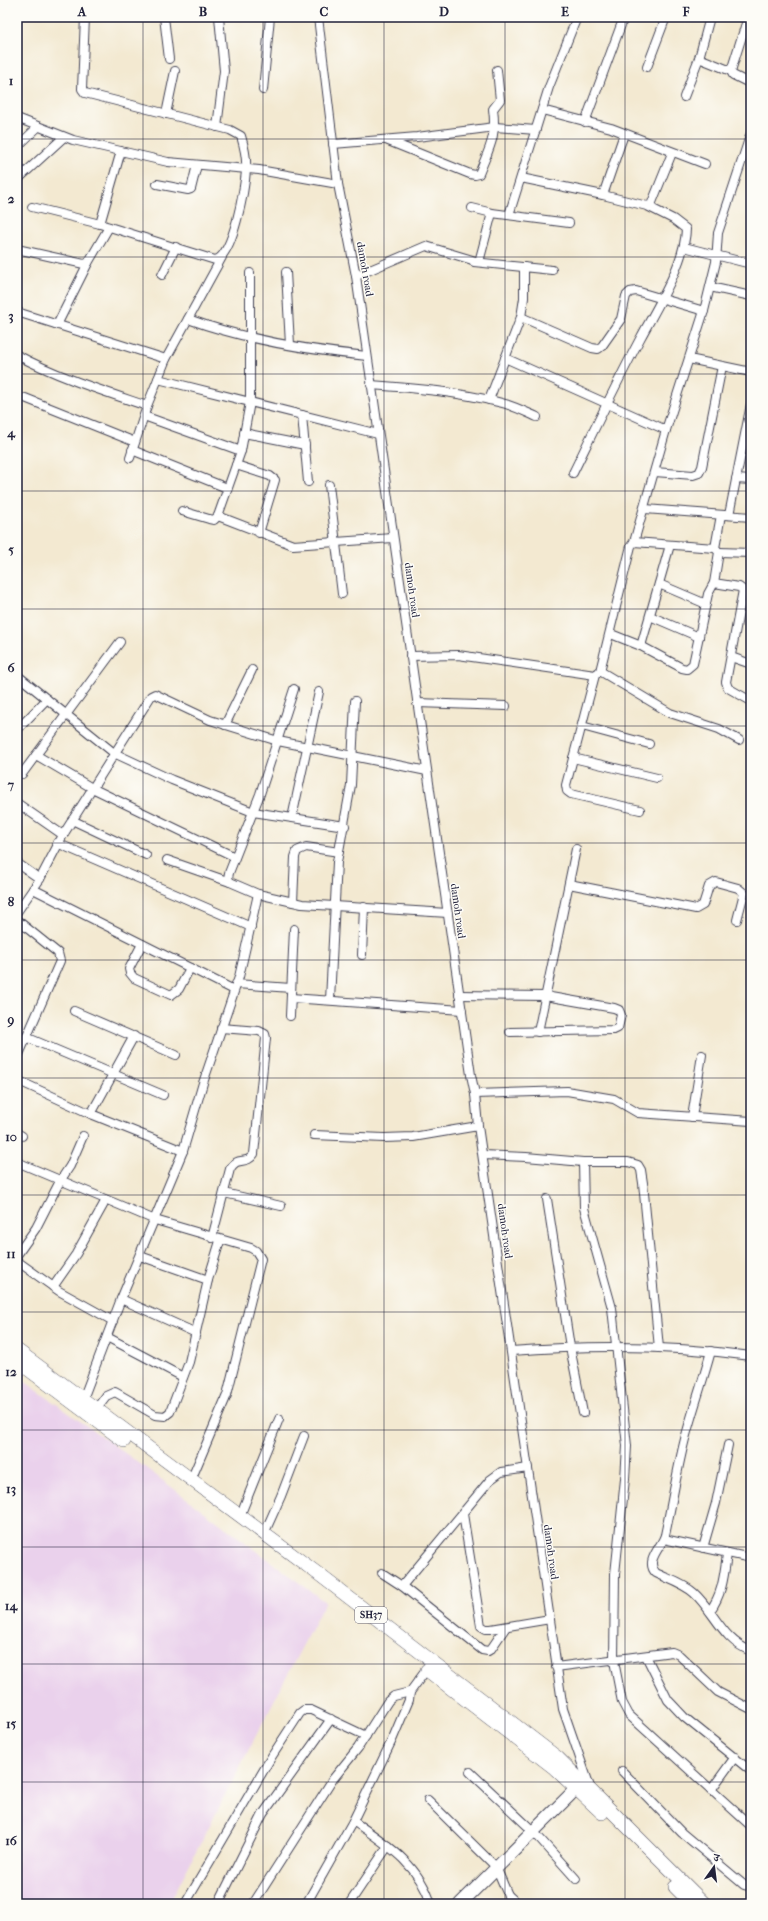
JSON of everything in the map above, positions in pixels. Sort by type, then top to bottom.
[{"type":"main road","name":"SH37","points":[[17,1350],[264,1534],[558,1758],[579,1784],[592,1804],[692,1904]]},
{"type":"main road","name":"SH37","points":[[17,1361],[280,1556],[528,1747],[579,1784],[591,1790],[705,1904]]},
{"type":"street","points":[[85,17],[82,89],[85,93],[238,132],[242,136],[247,168],[236,223],[228,246],[166,359],[147,406],[130,458]]},
{"type":"street","points":[[164,17],[169,59]]},
{"type":"street","points":[[217,127],[224,71],[219,17]]},
{"type":"street","points":[[263,90],[270,17]]},
{"type":"street","name":"damoh road","points":[[318,17],[338,184],[356,276],[459,995],[475,1094],[478,1126],[562,1709],[591,1790],[592,1804]]},
{"type":"street","points":[[509,215],[542,110],[577,17]]},
{"type":"street","points":[[585,122],[624,17]]},
{"type":"street","points":[[647,67],[666,17]]},
{"type":"street","points":[[684,97],[699,58],[710,17]]},
{"type":"street","points":[[731,71],[748,17]]},
{"type":"street","points":[[699,58],[731,71],[733,75],[751,84]]},
{"type":"street","points":[[386,140],[475,175],[479,174],[494,138],[496,127],[493,109],[500,100],[497,70]]},
{"type":"street","points":[[166,114],[175,71]]},
{"type":"street","points":[[542,110],[624,134],[705,164]]},
{"type":"street","points":[[17,118],[64,137],[168,162],[247,168],[338,184]]},
{"type":"street","points":[[17,147],[38,127]]},
{"type":"street","points":[[333,144],[386,140],[496,127],[536,130]]},
{"type":"street","points":[[640,810],[571,794],[567,791],[566,785],[582,726],[611,634],[631,546],[634,542],[645,510],[666,430],[704,311],[716,256],[718,233],[751,132]]},
{"type":"street","points":[[603,194],[624,134]]},
{"type":"street","points":[[17,180],[64,137]]},
{"type":"street","points":[[100,224],[121,151]]},
{"type":"street","points":[[647,206],[651,204],[672,153]]},
{"type":"street","points":[[157,184],[188,190],[191,189],[197,165]]},
{"type":"street","points":[[521,178],[603,194],[647,206],[673,219],[686,229],[684,246],[662,298],[573,473]]},
{"type":"street","points":[[32,207],[100,224],[215,260],[222,257]]},
{"type":"street","points":[[472,208],[492,213],[569,223]]},
{"type":"street","points":[[479,262],[492,213]]},
{"type":"street","points":[[57,325],[108,227]]},
{"type":"street","points":[[356,276],[426,246],[479,262]]},
{"type":"street","points":[[684,246],[716,256],[751,264]]},
{"type":"street","points":[[162,275],[176,247]]},
{"type":"street","points":[[17,249],[80,264],[88,263]]},
{"type":"street","points":[[458,260],[552,270]]},
{"type":"street","points":[[489,400],[521,317],[524,298],[524,267]]},
{"type":"street","points":[[286,272],[290,345]]},
{"type":"street","points":[[182,511],[214,520],[218,516],[241,451],[250,402],[250,273]]},
{"type":"street","points":[[710,286],[751,296]]},
{"type":"street","points":[[521,317],[592,348],[598,348],[621,319],[626,296],[630,292],[636,291],[704,311]]},
{"type":"street","points":[[17,312],[166,359]]},
{"type":"street","points":[[188,319],[221,331],[250,338],[367,356]]},
{"type":"street","points":[[17,355],[30,362],[85,384],[147,406]]},
{"type":"street","points":[[505,358],[666,430]]},
{"type":"street","points":[[689,359],[751,372]]},
{"type":"street","points":[[655,472],[693,475],[699,473],[702,468],[722,366]]},
{"type":"street","points":[[158,379],[378,434]]},
{"type":"street","points":[[371,385],[428,389],[489,400],[503,403],[537,417]]},
{"type":"street","points":[[25,398],[228,488]]},
{"type":"street","points":[[611,634],[641,646],[682,668],[687,669],[693,664],[706,604],[710,589],[714,583],[717,550],[725,515],[748,436],[751,405]]},
{"type":"street","points":[[302,415],[308,482]]},
{"type":"street","points":[[144,416],[241,451]]},
{"type":"street","points":[[244,433],[305,445]]},
{"type":"street","points":[[236,465],[270,476],[275,480],[258,533]]},
{"type":"street","points":[[736,479],[751,480]]},
{"type":"street","points":[[329,485],[342,594]]},
{"type":"street","points":[[645,510],[751,517]]},
{"type":"street","points":[[218,516],[258,533],[293,545],[394,538]]},
{"type":"street","points":[[634,542],[751,553]]},
{"type":"street","points":[[641,646],[670,545]]},
{"type":"street","points":[[714,583],[739,587],[747,590],[726,682],[728,688],[751,701]]},
{"type":"street","points":[[659,584],[706,604]]},
{"type":"street","points":[[650,616],[699,637]]},
{"type":"street","points":[[22,774],[120,642]]},
{"type":"street","points":[[410,656],[458,655],[598,673],[670,713],[719,729],[739,740]]},
{"type":"street","points":[[731,657],[751,664]]},
{"type":"street","points":[[225,725],[252,670]]},
{"type":"street","points":[[17,676],[114,753],[197,792],[253,812],[345,826]]},
{"type":"street","points":[[230,882],[228,878],[278,742],[294,689]]},
{"type":"street","points":[[292,818],[319,692]]},
{"type":"street","points":[[17,912],[40,879],[62,835],[151,696],[155,694],[210,720],[278,742],[427,771]]},
{"type":"street","points":[[17,729],[47,699]]},
{"type":"street","points":[[330,1000],[334,906],[339,852],[345,826],[351,785],[355,701]]},
{"type":"street","points":[[417,703],[506,706]]},
{"type":"street","points":[[582,726],[649,744]]},
{"type":"street","points":[[36,755],[92,788],[235,857]]},
{"type":"street","points":[[573,758],[657,778]]},
{"type":"street","points":[[17,803],[62,835]]},
{"type":"street","points":[[72,820],[146,855]]},
{"type":"street","points":[[57,843],[251,927]]},
{"type":"street","points":[[293,902],[295,857],[297,851],[306,847],[339,852]]},
{"type":"street","points":[[538,1032],[576,849]]},
{"type":"street","points":[[167,860],[230,882],[258,894],[293,902],[448,913]]},
{"type":"street","points":[[17,863],[40,879]]},
{"type":"street","points":[[569,884],[696,909],[703,905],[709,886],[716,882],[738,888],[744,894],[737,920]]},
{"type":"street","points":[[33,889],[190,968],[235,987],[291,988]]},
{"type":"street","points":[[83,1399],[121,1299],[183,1151],[235,987],[258,894]]},
{"type":"street","points":[[362,956],[364,908]]},
{"type":"street","points":[[17,920],[58,953],[60,957],[60,961],[17,1058]]},
{"type":"street","points":[[290,1016],[294,929]]},
{"type":"street","points":[[142,944],[129,969],[134,978],[171,995],[179,988],[190,968]]},
{"type":"street","points":[[459,995],[545,996],[614,1008],[619,1010],[621,1015],[618,1028],[608,1031],[510,1032]]},
{"type":"street","points":[[291,998],[462,1010]]},
{"type":"street","points":[[74,1011],[176,1054]]},
{"type":"street","points":[[96,1409],[106,1396],[115,1392],[154,1415],[165,1416],[170,1412],[183,1377],[196,1333],[216,1240],[224,1193],[233,1163],[238,1160],[246,1161],[254,1154],[266,1038],[265,1034],[259,1031],[221,1028]]},
{"type":"street","points":[[91,1114],[134,1036]]},
{"type":"street","points":[[26,1037],[163,1096]]},
{"type":"street","points":[[692,1116],[702,1055]]},
{"type":"street","points":[[17,1080],[91,1114],[183,1151]]},
{"type":"street","points":[[475,1094],[567,1091],[614,1099],[638,1113],[751,1121]]},
{"type":"street","points":[[314,1136],[384,1138],[452,1131],[478,1126]]},
{"type":"street","points":[[17,1255],[36,1228],[60,1181],[70,1166],[84,1136]]},
{"type":"street","points":[[483,1155],[583,1162],[634,1162],[641,1170],[658,1348]]},
{"type":"street","points":[[17,1162],[155,1220],[216,1240],[256,1251],[261,1259],[227,1395],[191,1480]]},
{"type":"street","points":[[583,1162],[584,1208],[612,1308],[627,1446],[615,1574],[614,1661],[622,1702],[629,1715],[751,1826]]},
{"type":"street","points":[[224,1193],[280,1206]]},
{"type":"street","points":[[547,1199],[570,1347],[583,1413]]},
{"type":"street","points":[[53,1287],[76,1254],[106,1200]]},
{"type":"street","points":[[140,1256],[208,1280]]},
{"type":"street","points":[[17,1261],[53,1287],[113,1321]]},
{"type":"street","points":[[121,1299],[196,1333]]},
{"type":"street","points":[[106,1337],[183,1377]]},
{"type":"street","points":[[511,1351],[570,1347],[617,1347],[711,1351],[751,1356]]},
{"type":"street","points":[[711,1351],[686,1439],[664,1539],[653,1558],[652,1570],[688,1588],[710,1611],[728,1636],[751,1651]]},
{"type":"street","points":[[240,1516],[279,1419]]},
{"type":"street","points":[[264,1534],[281,1496],[304,1436]]},
{"type":"street","points":[[703,1548],[716,1503],[728,1445]]},
{"type":"street","points":[[402,1586],[495,1475],[510,1470],[528,1468]]},
{"type":"street","points":[[463,1514],[481,1626],[486,1629],[550,1620]]},
{"type":"street","points":[[664,1539],[727,1554],[751,1558]]},
{"type":"street","points":[[710,1611],[718,1601],[723,1589],[727,1554]]},
{"type":"street","points":[[382,1573],[402,1586],[482,1650],[488,1651],[491,1649],[506,1627]]},
{"type":"street","points":[[556,1667],[614,1661],[664,1652],[672,1652],[679,1656],[718,1692],[751,1709]]},
{"type":"street","points":[[646,1656],[668,1700],[684,1717],[735,1756],[751,1771]]},
{"type":"street","points":[[306,1904],[353,1821],[393,1738],[409,1700],[410,1692],[427,1669]]},
{"type":"street","points":[[253,1904],[333,1779],[358,1748],[388,1701],[394,1696],[410,1692]]},
{"type":"street","points":[[185,1904],[268,1763],[300,1713],[304,1710],[311,1710],[366,1736]]},
{"type":"street","points":[[218,1904],[264,1814],[332,1719]]},
{"type":"street","points":[[710,1790],[735,1756]]},
{"type":"street","points":[[622,1771],[682,1833],[744,1885],[751,1887]]},
{"type":"street","points":[[470,1772],[534,1832],[576,1879]]},
{"type":"street","points":[[462,1903],[496,1867],[534,1832],[579,1784]]},
{"type":"street","points":[[428,1800],[496,1867],[508,1894],[509,1904]]},
{"type":"street","points":[[353,1821],[403,1858],[420,1877],[431,1904]]},
{"type":"street","points":[[349,1904],[388,1846]]},
{"type":"street","points":[[508,1894],[518,1904]]},
{"type":"shaded area","points":[[17,1376],[150,1471],[325,1602],[169,1904],[17,1904]]}]
